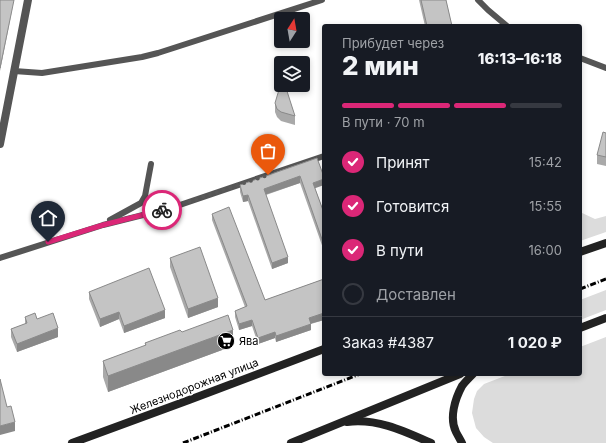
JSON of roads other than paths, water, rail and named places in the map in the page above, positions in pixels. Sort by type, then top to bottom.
[{"type":"street","points":[[0,144],[28,0]]},
{"type":"street","points":[[582,251],[606,243]]},
{"type":"street","points":[[582,327],[606,318]]},
{"type":"street","name":"Железнодорожная улица","points":[[72,443],[322,350]]},
{"type":"street","points":[[291,443],[455,376]]},
{"type":"street","points":[[462,443],[455,431],[453,419],[454,408],[463,384],[471,376]]},
{"type":"street","points":[[332,426],[344,422],[355,421],[379,423],[398,429],[431,443]]},
{"type":"lane","points":[[14,72],[42,73],[147,56],[322,0]]},
{"type":"lane","points":[[478,0],[505,24]]},
{"type":"lane","points":[[582,59],[606,68]]},
{"type":"lane","points":[[0,258],[103,225],[170,208],[322,157]]},
{"type":"lane","points":[[103,225],[144,200],[151,164]]},
{"type":"railway","points":[[582,288],[606,279]]},
{"type":"railway","points":[[183,443],[355,376]]},
{"type":"place","name":"Ява","points":[[226,341]]}]
